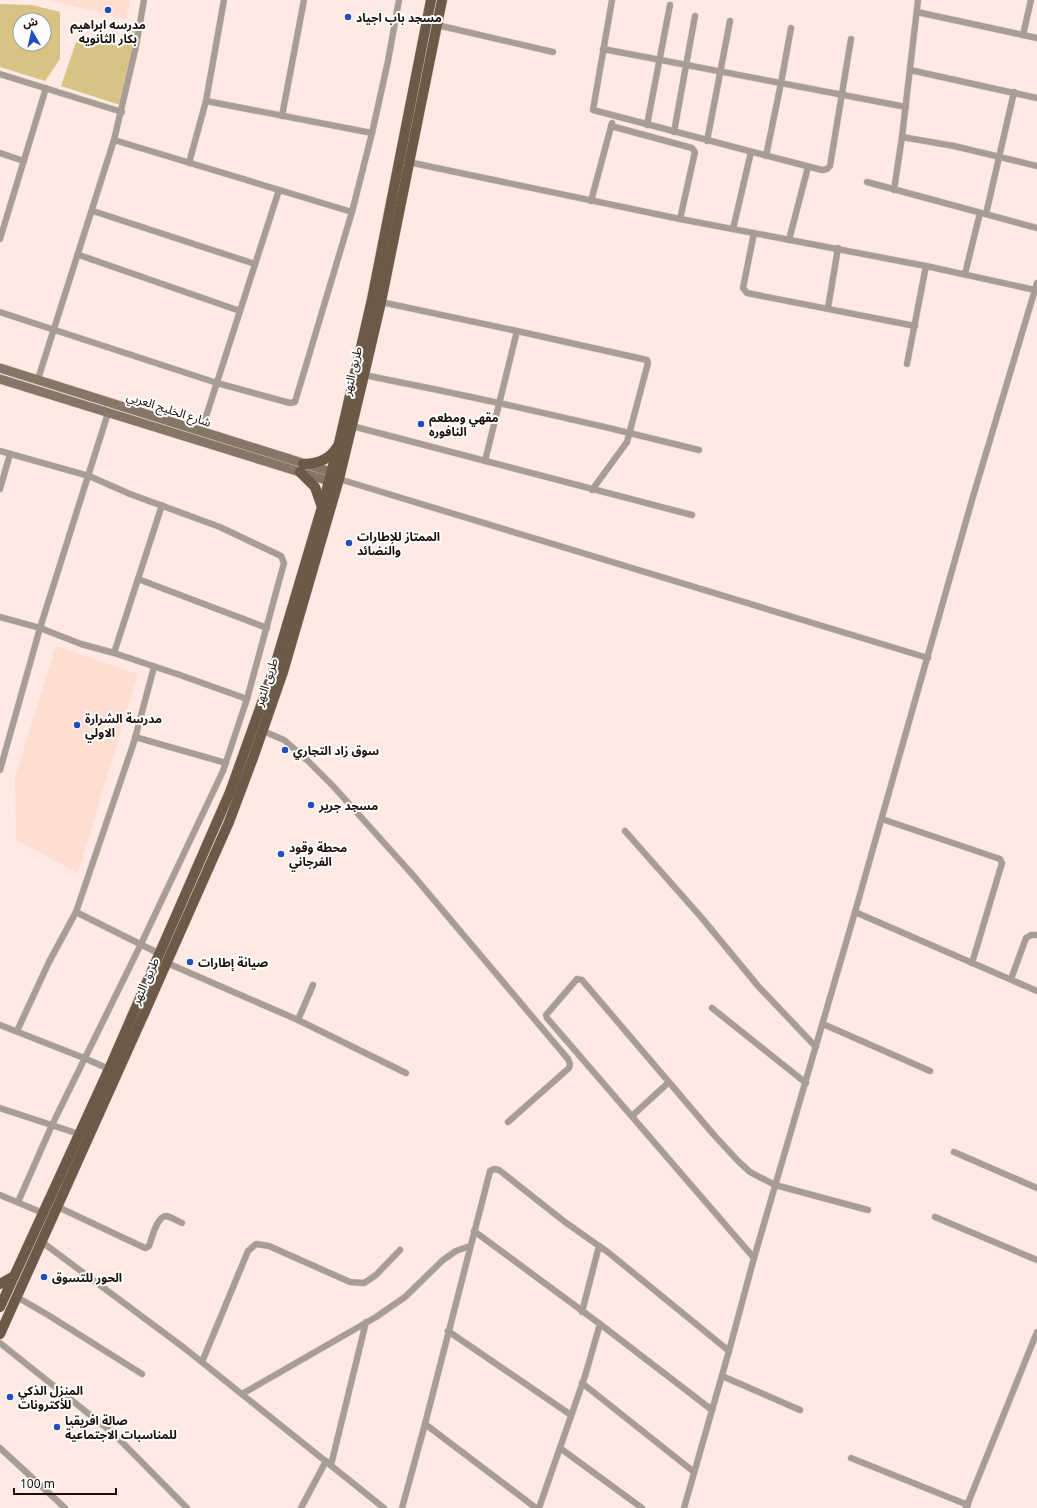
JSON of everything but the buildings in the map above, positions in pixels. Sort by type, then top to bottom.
[{"type":"main road","name":"طريق النهر","points":[[0,1307],[3,1291],[14,1276],[43,1213],[84,1136],[167,963],[229,822],[283,672],[333,477],[339,443],[372,299],[431,0]]},
{"type":"main road","name":"طريق النهر","points":[[0,1334],[58,1207],[109,1069],[230,792],[274,669],[322,507],[352,426],[381,302],[408,162],[442,0]]},
{"type":"main road","name":"شارع الخليج العربي","points":[[0,368],[201,432],[302,468]]},
{"type":"main road","name":"شارع الخليج العربي","points":[[0,379],[108,413],[333,477]]},
{"type":"main road","points":[[322,507],[315,487],[306,476],[302,468],[324,459],[335,450],[339,443]]},
{"type":"main road","points":[[0,1284],[14,1276]]},
{"type":"street","points":[[38,380],[93,211],[122,112],[144,0]]},
{"type":"street","points":[[189,163],[206,101],[224,0]]},
{"type":"street","points":[[282,116],[304,0]]},
{"type":"street","points":[[0,312],[217,383],[290,403],[296,401],[352,212],[388,62],[399,0]]},
{"type":"street","points":[[612,0],[593,110],[822,170],[827,169],[830,166],[851,39]]},
{"type":"street","points":[[894,190],[906,107],[918,0]]},
{"type":"street","points":[[1023,35],[1031,0]]},
{"type":"street","points":[[647,125],[670,5]]},
{"type":"street","points":[[917,12],[1037,38]]},
{"type":"street","points":[[674,132],[695,16]]},
{"type":"street","points":[[707,141],[730,21]]},
{"type":"street","points":[[437,25],[553,52]]},
{"type":"street","points":[[766,156],[791,28]]},
{"type":"street","points":[[603,49],[906,107]]},
{"type":"street","points":[[910,70],[1037,98]]},
{"type":"street","points":[[0,74],[122,112]]},
{"type":"street","points":[[0,237],[46,88]]},
{"type":"street","points":[[965,274],[1000,157],[1014,92]]},
{"type":"street","points":[[206,101],[372,133]]},
{"type":"street","points":[[591,201],[614,116]]},
{"type":"street","points":[[611,126],[692,148],[695,152],[680,219]]},
{"type":"street","points":[[902,137],[954,146],[1037,166]]},
{"type":"street","points":[[114,140],[352,212]]},
{"type":"street","points":[[733,229],[751,152]]},
{"type":"street","points":[[0,153],[24,161]]},
{"type":"street","points":[[408,162],[680,219],[838,248],[1035,290]]},
{"type":"street","points":[[789,240],[808,167]]},
{"type":"street","points":[[867,182],[1037,228]]},
{"type":"street","points":[[201,432],[279,190]]},
{"type":"street","points":[[93,211],[255,264]]},
{"type":"street","points":[[754,233],[743,288],[747,293],[915,326]]},
{"type":"street","points":[[828,308],[838,248]]},
{"type":"street","points":[[79,255],[240,311]]},
{"type":"street","points":[[908,364],[926,266]]},
{"type":"street","points":[[684,1508],[754,1258],[882,819],[972,500],[1037,283]]},
{"type":"street","points":[[381,302],[647,360],[648,363],[626,444],[592,490]]},
{"type":"street","points":[[485,461],[517,331]]},
{"type":"street","points":[[364,375],[499,403],[698,450]]},
{"type":"street","points":[[0,770],[2,757],[40,628],[108,413]]},
{"type":"street","points":[[352,426],[692,515]]},
{"type":"street","points":[[0,451],[89,476],[130,494],[225,530],[282,558],[284,563],[247,699],[226,763],[141,944],[52,1125],[18,1202]]},
{"type":"street","points":[[0,489],[10,454]]},
{"type":"street","points":[[333,477],[928,658]]},
{"type":"street","points":[[114,653],[162,505]]},
{"type":"street","points":[[138,579],[267,628]]},
{"type":"street","points":[[0,617],[40,628],[81,644],[114,653],[247,699]]},
{"type":"street","points":[[17,1031],[49,962],[76,912],[135,737],[154,667]]},
{"type":"street","points":[[263,731],[284,740],[333,786],[412,874],[568,1059],[570,1064],[569,1068],[508,1122]]},
{"type":"street","points":[[135,737],[226,763]]},
{"type":"street","points":[[882,819],[1000,859],[1002,863],[972,963]]},
{"type":"street","points":[[625,831],[701,917],[758,986],[816,1047]]},
{"type":"street","points":[[76,912],[160,954]]},
{"type":"street","points":[[855,912],[1037,991]]},
{"type":"street","points":[[1011,979],[1026,938],[1031,935],[1037,935]]},
{"type":"street","points":[[167,963],[298,1020],[406,1074]]},
{"type":"street","points":[[754,1258],[546,1016],[577,979],[582,980],[738,1161],[750,1172],[775,1185],[868,1210]]},
{"type":"street","points":[[298,1020],[313,985]]},
{"type":"street","points":[[712,1008],[806,1083]]},
{"type":"street","points":[[823,1024],[930,1071]]},
{"type":"street","points":[[0,1025],[109,1069]]},
{"type":"street","points":[[632,1116],[669,1082]]},
{"type":"street","points":[[0,1108],[84,1136]]},
{"type":"street","points":[[954,1152],[1037,1188]]},
{"type":"street","points":[[402,1508],[490,1171],[494,1169],[499,1170],[599,1246],[729,1351]]},
{"type":"street","points":[[0,1195],[43,1213]]},
{"type":"street","points":[[58,1207],[145,1248],[149,1246],[158,1220],[162,1217],[167,1216],[182,1223]]},
{"type":"street","points":[[935,1217],[1037,1260]]},
{"type":"street","points":[[474,1231],[600,1324],[712,1410]]},
{"type":"street","points":[[42,1242],[202,1362],[384,1508]]},
{"type":"street","points":[[202,1362],[248,1251],[256,1244],[269,1246],[350,1282],[364,1283],[376,1275],[400,1250]]},
{"type":"street","points":[[242,1394],[366,1322],[405,1297],[443,1260],[456,1251],[470,1246]]},
{"type":"street","points":[[582,1312],[599,1246]]},
{"type":"street","points":[[17,1297],[48,1314],[142,1374]]},
{"type":"street","points":[[301,1508],[329,1463],[366,1322]]},
{"type":"street","points":[[539,1508],[582,1383],[600,1324]]},
{"type":"street","points":[[448,1331],[571,1415]]},
{"type":"street","points":[[851,1458],[967,1506],[1037,1332]]},
{"type":"street","points":[[0,1343],[114,1434],[187,1508]]},
{"type":"street","points":[[722,1376],[800,1410]]},
{"type":"street","points":[[582,1383],[694,1472]]},
{"type":"street","points":[[425,1424],[536,1508]]},
{"type":"street","points":[[0,1448],[65,1508]]},
{"type":"street","points":[[560,1448],[642,1508]]},
{"type":"shaded area","name":"مدرسه ابراهيم بكار الثانويه","points":[[49,0],[130,0],[126,19]]},
{"type":"shaded area","points":[[0,4],[32,5],[60,12],[60,59],[45,81],[0,67]]},
{"type":"shaded area","points":[[129,30],[138,32],[120,105],[61,86],[76,42],[122,45]]},
{"type":"shaded area","name":"مدرسة الشرارة الاولي","points":[[56,646],[138,674],[78,873],[16,840],[15,777]]},
{"type":"place","name":"مدرسه ابراهيم بكار الثانويه","points":[[108,10]]},
{"type":"place","name":"مسجد باب اجياد","points":[[348,17]]},
{"type":"place","name":"مقهي ومطعم النافوره","points":[[421,424]]},
{"type":"place","name":"الممتاز للإطارات والنضائد","points":[[349,543]]},
{"type":"place","name":"مدرسة الشرارة الاولي","points":[[77,725]]},
{"type":"place","name":"سوق زاد التجاري","points":[[285,750]]},
{"type":"place","name":"مسجد جرير","points":[[311,805]]},
{"type":"place","name":"محطة وقود الفرجاني","points":[[281,854]]},
{"type":"place","name":"صيانة إطارات","points":[[190,962]]},
{"type":"place","name":"الحور للتسوق","points":[[44,1277]]},
{"type":"place","name":"المنزل الذكي للأكترونات","points":[[10,1397]]},
{"type":"place","name":"صالة افريقيا للمناسبات الاجتماعية","points":[[57,1427]]}]
